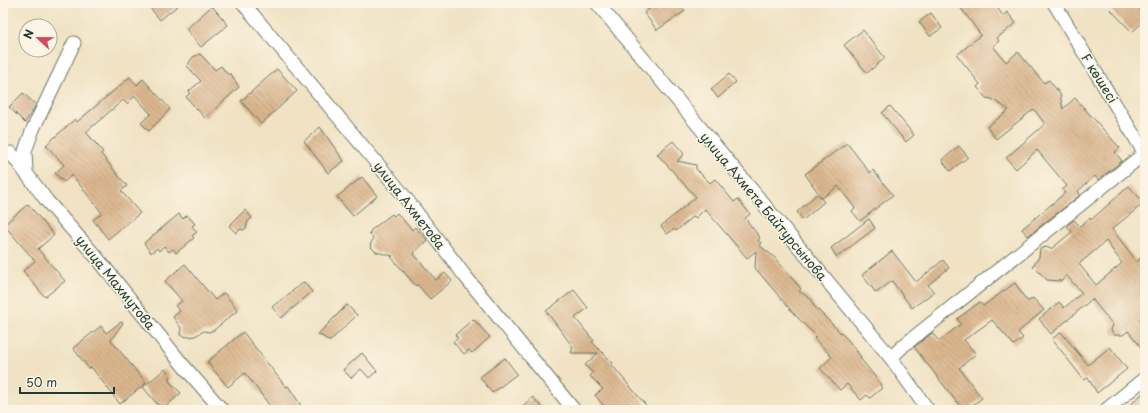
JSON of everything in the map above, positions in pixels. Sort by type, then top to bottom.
[{"type":"street","name":"улица Ахметова","points":[[243,3],[401,192],[465,276],[574,410]]},
{"type":"street","name":"улица Ахмета Байтурсынова","points":[[598,3],[891,358],[928,410]]},
{"type":"street","name":"F көшесі","points":[[1054,3],[1145,153]]},
{"type":"street","points":[[26,171],[25,151],[33,129],[74,43]]},
{"type":"street","name":"улица Махмутова","points":[[11,153],[47,201],[98,259],[177,358],[222,410]]},
{"type":"street","points":[[891,358],[939,316],[1145,153]]},
{"type":"street","points":[[1106,410],[1145,378]]},
{"type":"building","points":[[146,3],[181,3],[160,20]]},
{"type":"building","points":[[657,3],[679,3],[685,11],[657,30],[644,13]]},
{"type":"building","points":[[957,3],[994,3],[1003,16],[1007,12],[1016,23],[997,38],[999,41],[993,46],[1006,62],[1018,52],[1044,83],[1049,80],[1060,94],[1063,109],[1075,98],[1120,148],[1115,152],[1122,161],[1098,180],[1095,176],[1078,191],[1080,195],[1028,236],[1022,229],[1065,193],[1062,190],[1067,186],[1037,150],[1016,169],[1006,158],[1045,124],[1034,109],[996,139],[987,127],[1009,110],[992,99],[986,98],[977,87],[980,84],[957,55],[981,35]]},
{"type":"building","points":[[1118,3],[1134,3],[1145,15],[1145,20],[1132,32],[1111,10]]},
{"type":"building","points":[[212,6],[228,25],[201,47],[186,29]]},
{"type":"building","points":[[931,13],[942,28],[930,36],[919,22]]},
{"type":"building","points":[[863,30],[885,58],[867,73],[844,45]]},
{"type":"building","points":[[200,54],[215,70],[221,66],[227,74],[231,74],[239,87],[205,118],[186,97],[190,93],[189,91],[201,81],[187,66],[193,57]]},
{"type":"building","points":[[277,69],[297,91],[261,124],[241,101]]},
{"type":"building","points":[[729,74],[736,82],[718,98],[711,89]]},
{"type":"building","points":[[130,77],[137,85],[143,79],[170,109],[149,131],[141,123],[151,114],[135,96],[127,104],[123,100],[86,132],[103,152],[101,154],[127,186],[121,191],[140,213],[108,239],[93,220],[102,213],[72,175],[64,182],[55,173],[64,165],[46,145],[75,119],[77,122]]},
{"type":"building","points":[[23,93],[36,105],[25,123],[9,107]]},
{"type":"building","points":[[890,106],[914,135],[906,142],[882,113]]},
{"type":"building","points":[[320,127],[344,161],[328,173],[304,141]]},
{"type":"building","points":[[673,141],[684,154],[677,161],[696,165],[696,169],[710,183],[715,179],[734,202],[738,199],[750,214],[745,218],[760,238],[758,240],[761,243],[759,245],[774,257],[801,289],[799,291],[812,300],[814,306],[849,341],[861,357],[860,358],[881,384],[880,385],[882,388],[870,398],[867,395],[861,400],[847,384],[840,390],[820,368],[832,357],[814,338],[816,336],[795,315],[755,268],[756,251],[747,258],[705,209],[696,218],[694,216],[676,231],[674,229],[667,234],[661,226],[696,197],[657,154]]},
{"type":"building","points":[[847,143],[870,173],[873,170],[893,195],[860,221],[852,211],[855,208],[838,186],[822,198],[805,174]]},
{"type":"building","points":[[959,146],[968,157],[950,171],[942,160]]},
{"type":"building","points":[[362,177],[377,196],[353,216],[337,197]]},
{"type":"building","points":[[1129,186],[1144,203],[1112,229],[1137,262],[1140,258],[1145,264],[1145,316],[1140,320],[1145,325],[1145,352],[1128,331],[1123,335],[1114,335],[1111,330],[1113,325],[1092,299],[1051,334],[1039,319],[1059,302],[1064,308],[1082,293],[1066,275],[1062,281],[1047,280],[1033,266],[1039,257],[1040,249],[1046,247],[1051,249],[1072,232],[1067,226],[1074,220],[1080,226],[1090,218],[1091,220]],"holes":[[[1106,241],[1122,263],[1096,285],[1079,264]]]},
{"type":"building","points":[[817,194],[824,202],[803,220],[797,212]]},
{"type":"building","points":[[28,204],[54,235],[38,249],[65,281],[45,297],[23,271],[35,261],[4,225]]},
{"type":"building","points":[[245,210],[252,218],[248,221],[244,230],[241,229],[236,233],[229,226]]},
{"type":"building","points":[[397,213],[412,230],[415,227],[427,240],[413,253],[436,280],[445,273],[452,281],[430,299],[417,284],[416,286],[391,257],[393,256],[376,252],[370,246],[373,238],[369,234],[371,230],[392,214],[394,216]]},
{"type":"building","points":[[179,214],[183,219],[187,215],[195,224],[192,226],[197,232],[192,236],[194,238],[176,253],[173,249],[169,252],[164,246],[159,251],[157,248],[151,253],[144,243]]},
{"type":"building","points":[[869,219],[875,228],[837,257],[831,248]]},
{"type":"building","points":[[892,251],[916,282],[943,260],[949,268],[928,285],[934,292],[912,308],[892,281],[876,293],[862,275]]},
{"type":"building","points":[[185,264],[215,300],[224,293],[238,310],[214,330],[209,332],[204,331],[195,336],[188,337],[180,335],[181,328],[173,317],[180,311],[175,306],[182,301],[165,281]]},
{"type":"building","points":[[304,282],[312,292],[281,318],[272,307]]},
{"type":"building","points":[[1015,283],[1026,300],[1029,301],[1033,298],[1044,310],[1018,332],[1023,338],[1014,345],[992,320],[964,340],[976,354],[959,368],[982,398],[966,410],[963,410],[914,347],[932,333],[939,341],[961,324],[957,319],[980,302],[983,306]]},
{"type":"building","points":[[574,290],[588,308],[575,318],[594,341],[592,342],[613,363],[611,364],[650,410],[607,410],[595,395],[603,389],[590,376],[593,373],[585,365],[598,353],[571,353],[573,347],[546,311]]},
{"type":"building","points":[[347,305],[357,315],[330,341],[318,334]]},
{"type":"building","points":[[473,319],[490,337],[472,353],[469,350],[464,354],[453,342],[458,338],[455,335]]},
{"type":"building","points":[[121,322],[123,323],[111,340],[146,383],[120,404],[91,367],[89,369],[73,348],[101,326],[106,333]]},
{"type":"building","points":[[243,332],[286,387],[288,386],[304,410],[273,410],[245,373],[228,387],[207,362]]},
{"type":"building","points":[[1061,332],[1088,365],[1110,347],[1127,369],[1097,393],[1088,378],[1084,380],[1052,339]]},
{"type":"building","points":[[362,353],[377,371],[369,378],[361,369],[351,378],[343,370]]},
{"type":"building","points":[[505,358],[517,374],[492,393],[480,377]]},
{"type":"building","points":[[165,369],[171,377],[168,380],[181,393],[162,410],[143,387]]},
{"type":"building","points":[[1145,391],[1145,410],[1125,410]]},
{"type":"building","points":[[533,397],[544,410],[518,410]]}]
